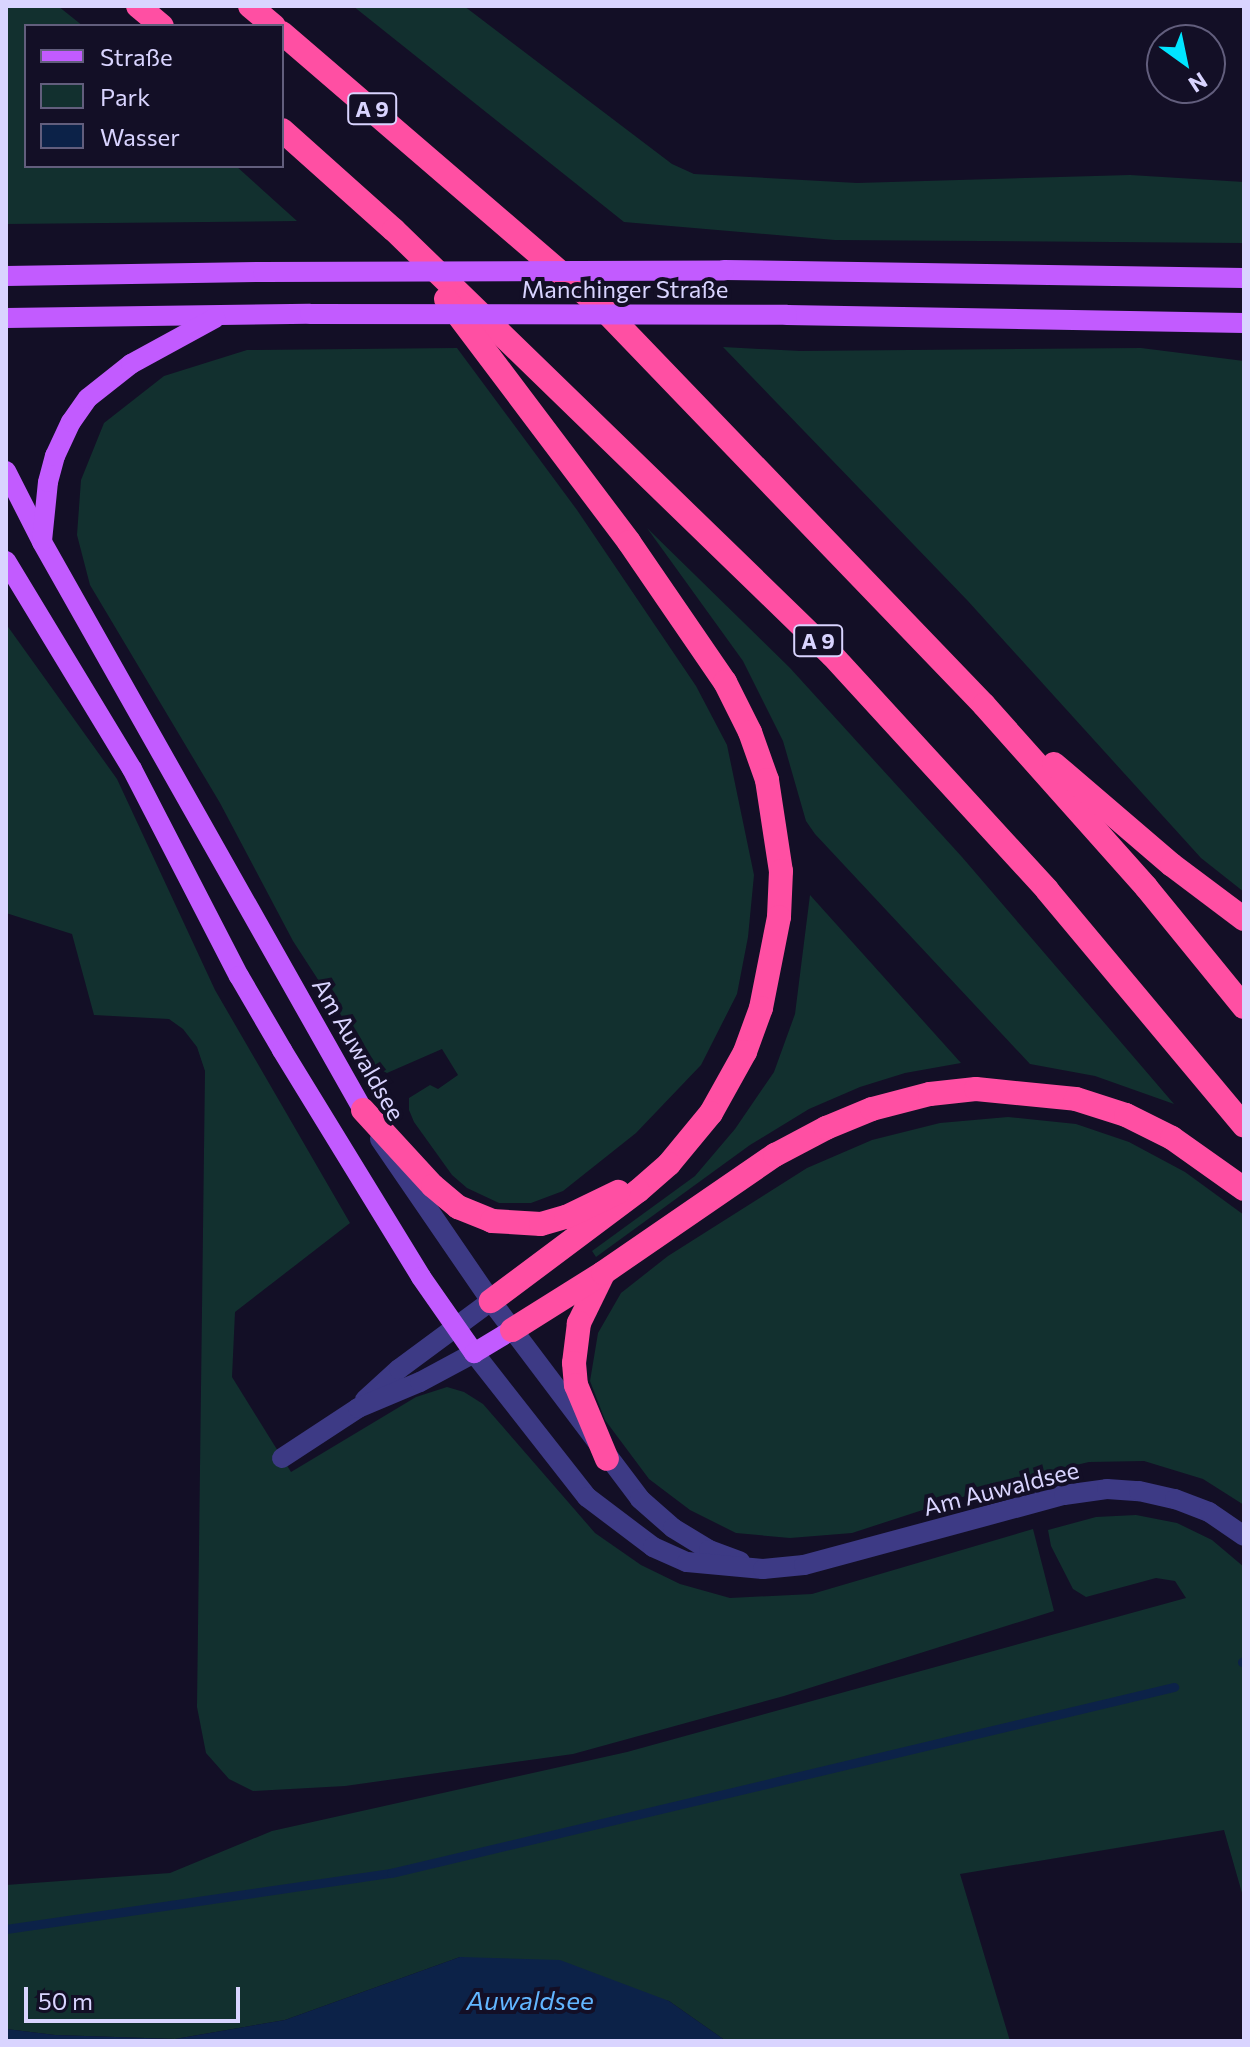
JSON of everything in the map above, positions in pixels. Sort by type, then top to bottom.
[{"type":"highway","points":[[138,6],[160,24]]},
{"type":"highway","points":[[250,6],[272,24]]},
{"type":"highway","name":"A 9","points":[[284,35],[606,312],[984,705],[1146,887],[1244,1007]]},
{"type":"highway","name":"A 9","points":[[284,132],[394,230],[832,655],[1047,890],[1244,1126]]},
{"type":"highway","points":[[394,230],[685,620],[725,682],[750,732],[767,780],[781,871],[779,917],[771,971],[755,1023],[732,1078],[711,1113],[669,1164],[638,1191],[491,1301]]},
{"type":"highway","points":[[984,705],[1172,865],[1244,919]]},
{"type":"highway","points":[[512,1330],[603,1273],[788,1148],[872,1109],[930,1094],[976,1089],[1076,1099],[1126,1115],[1172,1138],[1244,1189]]},
{"type":"highway","points":[[363,1110],[433,1186],[458,1207],[492,1221],[541,1224],[566,1217],[669,1164]]},
{"type":"highway","points":[[603,1273],[579,1323],[574,1363],[576,1385],[607,1459]]},
{"type":"main road","name":"Manchinger Straße","points":[[6,276],[724,270],[1244,278]]},
{"type":"main road","name":"Manchinger Straße","points":[[6,318],[215,318],[310,314],[787,315],[1244,323]]},
{"type":"main road","points":[[42,542],[48,482],[55,456],[71,422],[88,398],[131,364],[215,318]]},
{"type":"main road","name":"Am Auwaldsee","points":[[6,471],[42,542],[363,1110]]},
{"type":"main road","name":"Am Auwaldsee","points":[[6,561],[132,769],[239,976],[282,1050],[474,1353]]},
{"type":"main road","points":[[474,1353],[512,1330]]},
{"type":"street","name":"Am Auwaldsee","points":[[363,1110],[418,1200],[607,1459],[640,1499],[673,1528],[709,1550],[763,1569]]},
{"type":"street","points":[[358,1408],[378,1386],[491,1301]]},
{"type":"street","name":"Am Auwaldsee","points":[[474,1353],[578,1486],[620,1524],[653,1547],[687,1562],[763,1569],[847,1555],[1064,1495],[1107,1489],[1139,1491],[1175,1499],[1209,1512],[1244,1536]]},
{"type":"street","points":[[282,1458],[358,1408],[420,1382],[474,1353]]},
{"type":"green space","points":[[6,6],[58,6],[80,24],[24,24],[24,168],[238,168],[297,221],[6,224]]},
{"type":"green space","points":[[353,6],[464,6],[672,164],[694,174],[857,183],[1130,175],[1244,182],[1244,243],[835,240],[624,222]]},
{"type":"green space","points":[[723,347],[800,351],[1141,348],[1244,361],[1244,892],[1201,858],[967,600]]},
{"type":"green space","points":[[457,348],[577,510],[696,686],[727,745],[754,875],[748,937],[737,994],[701,1065],[636,1133],[563,1191],[531,1203],[499,1203],[467,1188],[452,1175],[414,1122],[409,1110],[409,1098],[430,1085],[438,1089],[458,1075],[442,1049],[387,1073],[374,1066],[293,941],[220,803],[90,585],[77,535],[81,480],[104,423],[164,376],[247,350]]},
{"type":"green space","points":[[647,528],[790,668],[962,857],[1174,1104],[1095,1076],[1030,1064],[815,834],[806,821],[783,741],[743,661]]},
{"type":"green space","points":[[6,624],[117,779],[215,990],[350,1223],[235,1312],[232,1377],[291,1472],[416,1397],[447,1387],[464,1392],[483,1404],[595,1533],[641,1565],[680,1584],[730,1598],[812,1594],[1033,1529],[1054,1611],[784,1696],[573,1754],[345,1786],[253,1791],[229,1779],[206,1753],[197,1707],[205,1071],[197,1047],[183,1029],[169,1019],[94,1015],[72,934],[6,913]]},
{"type":"green space","points":[[810,895],[961,1063],[905,1073],[860,1087],[809,1109],[750,1145],[596,1257],[592,1251],[695,1176],[735,1129],[774,1072],[795,1014]]},
{"type":"green space","points":[[1008,1117],[1076,1124],[1129,1142],[1185,1172],[1244,1215],[1244,1505],[1203,1479],[1144,1461],[1089,1462],[1024,1477],[852,1533],[790,1538],[736,1533],[690,1510],[649,1479],[605,1420],[590,1381],[598,1333],[621,1293],[668,1256],[807,1168],[872,1140],[940,1123]]},
{"type":"green space","points":[[1136,1515],[1177,1523],[1212,1540],[1244,1567],[1244,1900],[1224,1830],[960,1874],[1010,2041],[726,2041],[669,2001],[460,1957],[285,2020],[175,2039],[55,2035],[6,2029],[6,1885],[170,1873],[272,1831],[627,1752],[1186,1598],[1175,1581],[1156,1578],[1086,1597],[1073,1589],[1051,1546],[1048,1530],[1096,1517]]},
{"type":"water","name":"Auwaldsee","points":[[460,1957],[560,1960],[669,2001],[726,2041],[6,2041],[6,2029],[55,2035],[175,2039],[285,2020]]},
{"type":"waterway","points":[[6,1929],[391,1873],[1174,1687]]}]
